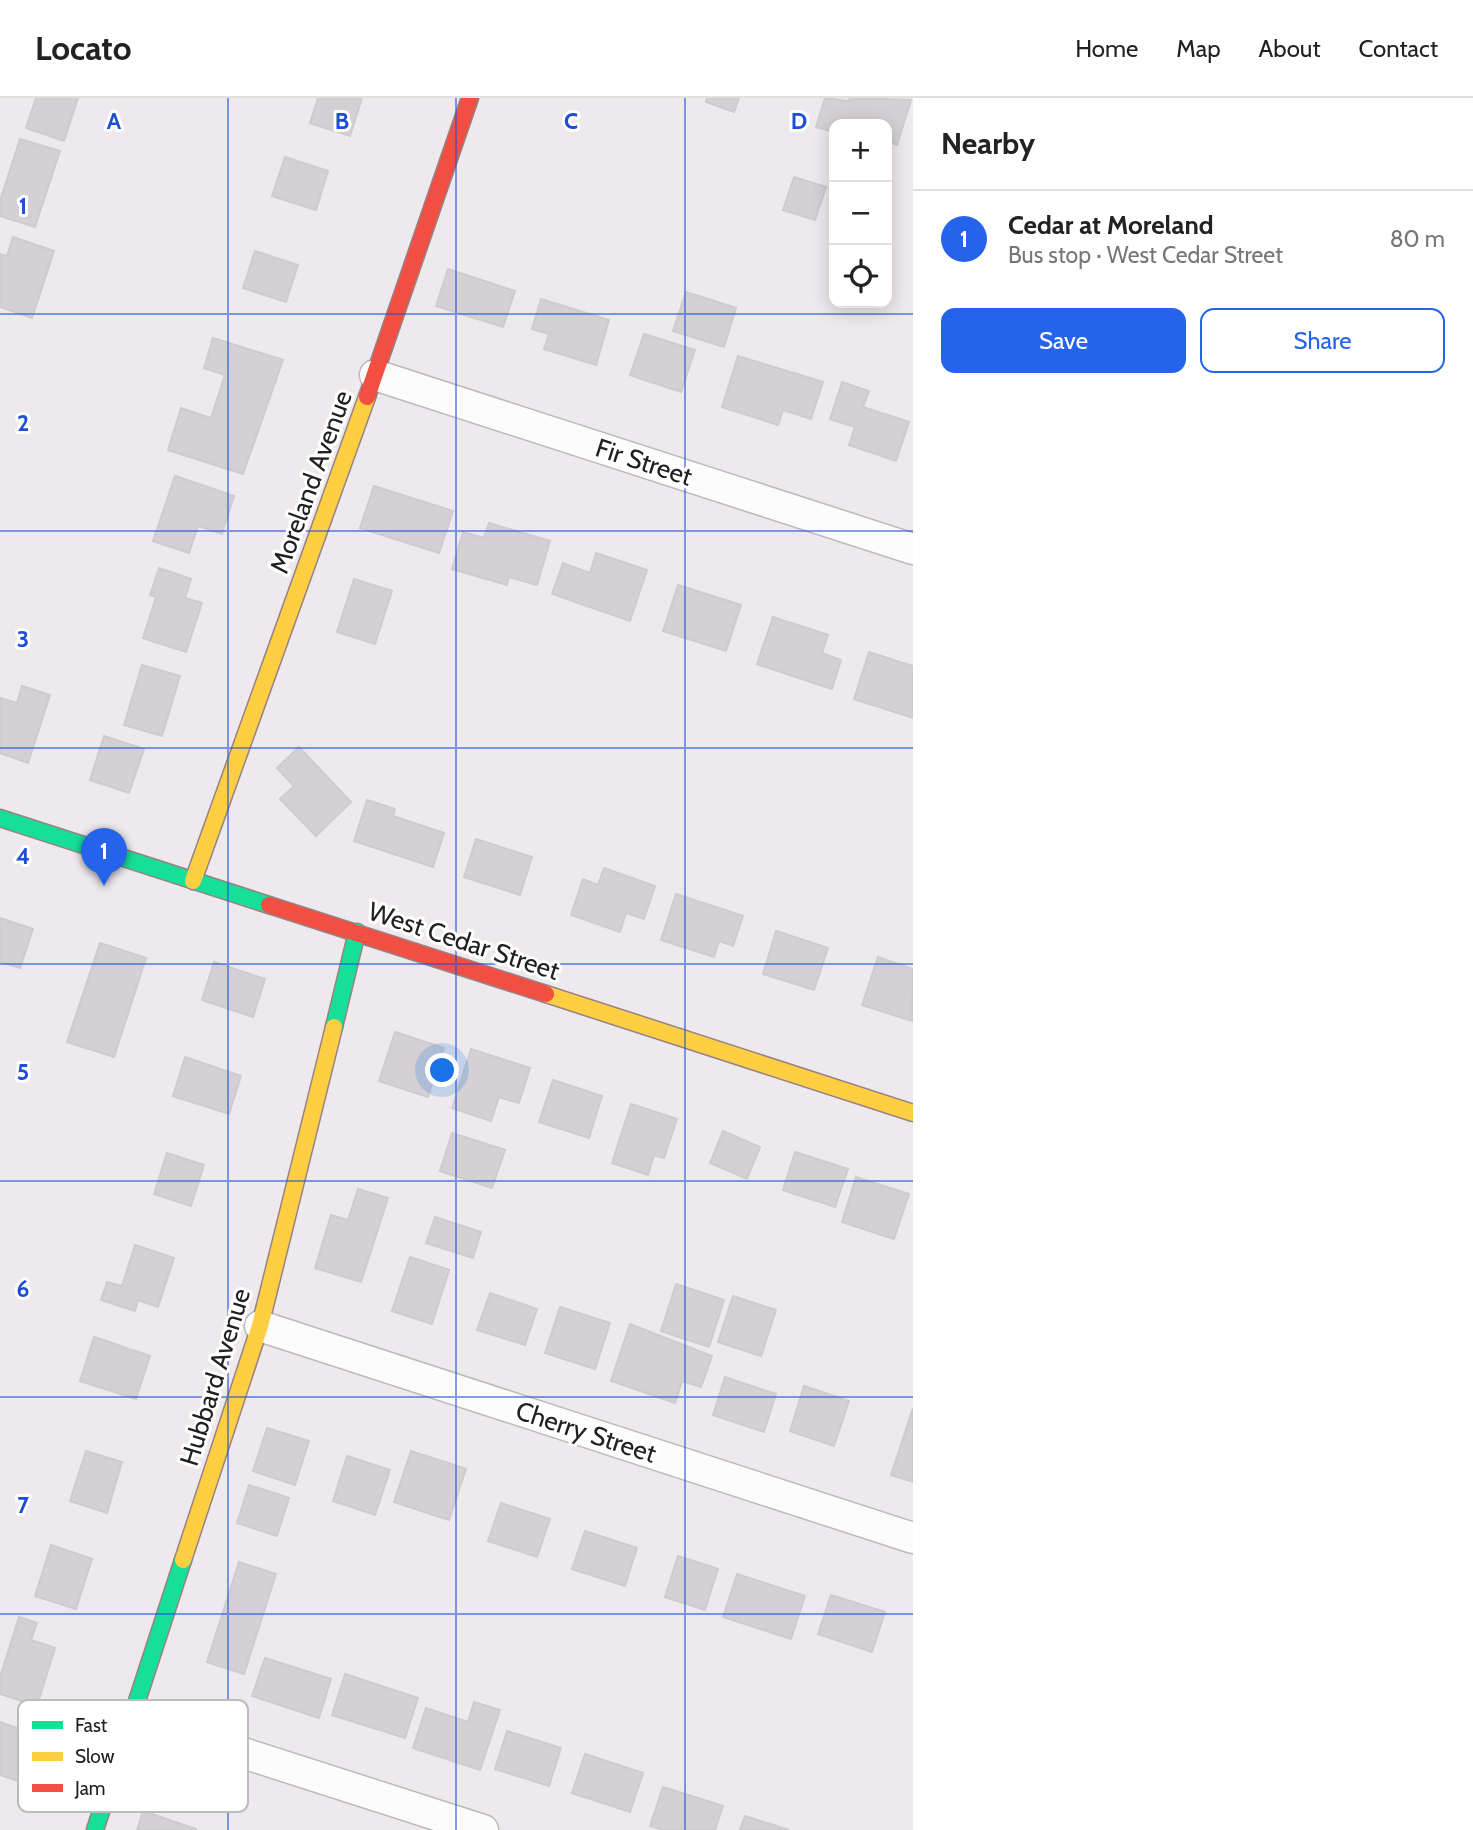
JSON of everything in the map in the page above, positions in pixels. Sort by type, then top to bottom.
[{"type":"street","name":"Moreland Avenue","points":[[193,881],[375,375],[470,98]]},
{"type":"street","name":"Fir Street","points":[[375,375],[913,549]]},
{"type":"street","name":"West Cedar Street","points":[[0,818],[913,1113]]},
{"type":"street","name":"Hubbard Avenue","points":[[137,1700],[260,1326],[357,932]]},
{"type":"street","name":"Cherry Street","points":[[260,1326],[913,1538]]},
{"type":"street","points":[[248,1755],[483,1830]]},
{"type":"street","name":"Hubbard Avenue","points":[[95,1830],[101,1812]]},
{"type":"building","points":[[36,98],[78,98],[64,141],[26,128]]},
{"type":"building","points":[[318,98],[362,98],[350,136],[310,123]]},
{"type":"building","points":[[707,98],[739,98],[734,112],[706,102]]},
{"type":"building","points":[[825,98],[849,101],[850,98],[911,100],[897,145],[892,143],[892,119],[829,119],[829,131],[816,127]]},
{"type":"building","points":[[20,139],[60,151],[35,227],[0,216],[0,201]]},
{"type":"building","points":[[285,157],[328,171],[316,210],[272,196]]},
{"type":"building","points":[[794,177],[826,187],[815,220],[783,210]]},
{"type":"building","points":[[13,237],[54,251],[32,318],[0,307],[0,254],[7,256]]},
{"type":"building","points":[[255,251],[298,265],[286,302],[243,288]]},
{"type":"building","points":[[448,269],[515,291],[503,327],[436,306]]},
{"type":"building","points":[[686,292],[736,308],[724,347],[673,331]]},
{"type":"building","points":[[541,299],[609,320],[596,365],[544,349],[549,334],[532,329]]},
{"type":"building","points":[[644,334],[695,350],[681,392],[630,375]]},
{"type":"building","points":[[213,338],[283,360],[243,474],[168,450],[181,408],[211,418],[225,375],[204,368]]},
{"type":"building","points":[[738,356],[823,382],[811,419],[783,410],[778,425],[722,407]]},
{"type":"building","points":[[842,382],[869,391],[863,407],[909,422],[896,461],[849,445],[855,427],[830,419]]},
{"type":"building","points":[[175,476],[234,496],[222,534],[198,526],[189,553],[153,541]]},
{"type":"building","points":[[374,486],[453,511],[439,553],[360,528]]},
{"type":"building","points":[[489,523],[550,541],[537,585],[509,577],[507,585],[452,569],[463,532],[484,538]]},
{"type":"building","points":[[596,553],[647,570],[630,621],[552,594],[563,563],[590,573]]},
{"type":"building","points":[[159,568],[191,579],[185,598],[202,603],[186,652],[143,638],[156,597],[150,595]]},
{"type":"building","points":[[354,579],[392,591],[375,644],[337,632]]},
{"type":"building","points":[[678,585],[741,605],[726,651],[663,631]]},
{"type":"building","points":[[773,617],[828,635],[822,653],[841,660],[832,689],[757,664]]},
{"type":"building","points":[[869,652],[913,666],[913,718],[854,699]]},
{"type":"building","points":[[142,665],[180,676],[162,736],[124,725]]},
{"type":"building","points":[[22,686],[50,695],[28,763],[0,753],[1,698],[17,703]]},
{"type":"building","points":[[104,736],[144,749],[129,793],[90,780]]},
{"type":"building","points":[[299,747],[351,802],[316,836],[280,799],[294,786],[277,768]]},
{"type":"building","points":[[367,800],[395,809],[393,816],[444,833],[433,867],[354,841]]},
{"type":"building","points":[[476,839],[532,857],[520,895],[464,877]]},
{"type":"building","points":[[604,868],[655,886],[644,919],[626,913],[620,932],[571,915],[583,879],[598,885]]},
{"type":"building","points":[[676,894],[743,916],[733,946],[719,941],[714,957],[661,940]]},
{"type":"building","points":[[0,918],[33,929],[20,968],[0,962]]},
{"type":"building","points":[[776,931],[828,948],[814,990],[763,974]]},
{"type":"building","points":[[100,943],[146,958],[114,1057],[67,1042]]},
{"type":"building","points":[[878,957],[913,969],[912,1021],[862,1005]]},
{"type":"building","points":[[214,962],[265,979],[253,1017],[202,1000]]},
{"type":"building","points":[[395,1032],[444,1048],[428,1097],[379,1081]]},
{"type":"building","points":[[471,1049],[530,1068],[519,1103],[499,1097],[491,1121],[452,1108]]},
{"type":"building","points":[[185,1057],[241,1076],[229,1114],[173,1096]]},
{"type":"building","points":[[553,1080],[602,1096],[589,1138],[539,1122]]},
{"type":"building","points":[[631,1104],[677,1119],[664,1158],[654,1155],[648,1175],[612,1163]]},
{"type":"building","points":[[723,1131],[760,1147],[747,1179],[710,1163]]},
{"type":"building","points":[[452,1133],[505,1150],[492,1188],[440,1171]]},
{"type":"building","points":[[795,1152],[848,1169],[835,1207],[783,1190]]},
{"type":"building","points":[[167,1153],[204,1165],[191,1206],[154,1194]]},
{"type":"building","points":[[856,1177],[909,1194],[894,1239],[842,1222]]},
{"type":"building","points":[[358,1189],[388,1198],[361,1282],[315,1268],[331,1215],[348,1220]]},
{"type":"building","points":[[435,1217],[481,1232],[473,1258],[426,1243]]},
{"type":"building","points":[[135,1245],[174,1258],[158,1307],[138,1300],[135,1311],[101,1300],[107,1282],[122,1286]]},
{"type":"building","points":[[410,1257],[449,1270],[432,1324],[392,1311]]},
{"type":"building","points":[[676,1284],[724,1300],[709,1347],[661,1331]]},
{"type":"building","points":[[490,1293],[537,1309],[525,1345],[477,1330]]},
{"type":"building","points":[[733,1296],[776,1310],[761,1356],[718,1342]]},
{"type":"building","points":[[560,1307],[610,1323],[595,1369],[545,1353]]},
{"type":"building","points":[[630,1324],[712,1356],[701,1387],[682,1381],[675,1403],[611,1381]]},
{"type":"building","points":[[94,1337],[150,1356],[136,1399],[80,1381]]},
{"type":"building","points":[[725,1377],[776,1394],[764,1432],[713,1415]]},
{"type":"building","points":[[804,1386],[849,1401],[834,1446],[790,1431]]},
{"type":"building","points":[[913,1408],[913,1482],[891,1475]]},
{"type":"building","points":[[267,1428],[309,1441],[295,1485],[253,1471]]},
{"type":"building","points":[[86,1451],[122,1462],[107,1513],[70,1501]]},
{"type":"building","points":[[411,1451],[466,1469],[449,1520],[394,1502]]},
{"type":"building","points":[[347,1456],[390,1470],[375,1515],[333,1501]]},
{"type":"building","points":[[249,1485],[289,1498],[277,1536],[237,1523]]},
{"type":"building","points":[[501,1503],[550,1519],[537,1557],[488,1541]]},
{"type":"building","points":[[585,1531],[637,1548],[625,1586],[572,1569]]},
{"type":"building","points":[[51,1545],[92,1559],[76,1609],[35,1596]]},
{"type":"building","points":[[678,1556],[718,1569],[705,1610],[665,1597]]},
{"type":"building","points":[[239,1562],[276,1574],[244,1674],[207,1662]]},
{"type":"building","points":[[737,1574],[805,1596],[791,1639],[723,1617]]},
{"type":"building","points":[[831,1595],[885,1612],[872,1652],[818,1634]]},
{"type":"building","points":[[19,1617],[37,1623],[31,1640],[55,1648],[39,1700],[18,1700],[0,1694],[0,1677]]},
{"type":"building","points":[[265,1658],[331,1679],[319,1718],[252,1696]]},
{"type":"building","points":[[345,1674],[418,1698],[405,1738],[332,1715]]},
{"type":"building","points":[[474,1702],[500,1710],[480,1770],[413,1748],[426,1708],[468,1722]]},
{"type":"building","points":[[0,1722],[18,1728],[18,1781],[0,1775]]},
{"type":"building","points":[[507,1731],[561,1748],[549,1786],[495,1769]]},
{"type":"building","points":[[585,1754],[643,1773],[630,1812],[572,1793]]},
{"type":"building","points":[[663,1787],[723,1806],[715,1830],[664,1830],[650,1826]]},
{"type":"building","points":[[143,1812],[196,1829],[196,1830],[137,1830]]},
{"type":"building","points":[[745,1816],[789,1830],[740,1830]]},
{"type":"traffic: fast","points":[[0,818],[269,905]]},
{"type":"traffic: fast","points":[[334,1027],[357,932]]},
{"type":"traffic: fast","points":[[137,1700],[183,1560]]},
{"type":"traffic: fast","points":[[95,1830],[101,1812]]},
{"type":"traffic: slow","points":[[193,881],[367,397]]},
{"type":"traffic: slow","points":[[546,994],[913,1113]]},
{"type":"traffic: slow","points":[[183,1560],[260,1326],[334,1027]]},
{"type":"traffic: jam","points":[[367,397],[470,98]]},
{"type":"traffic: jam","points":[[269,905],[546,994]]},
{"type":"place","name":"Cedar at Moreland","points":[[104,886]]}]
